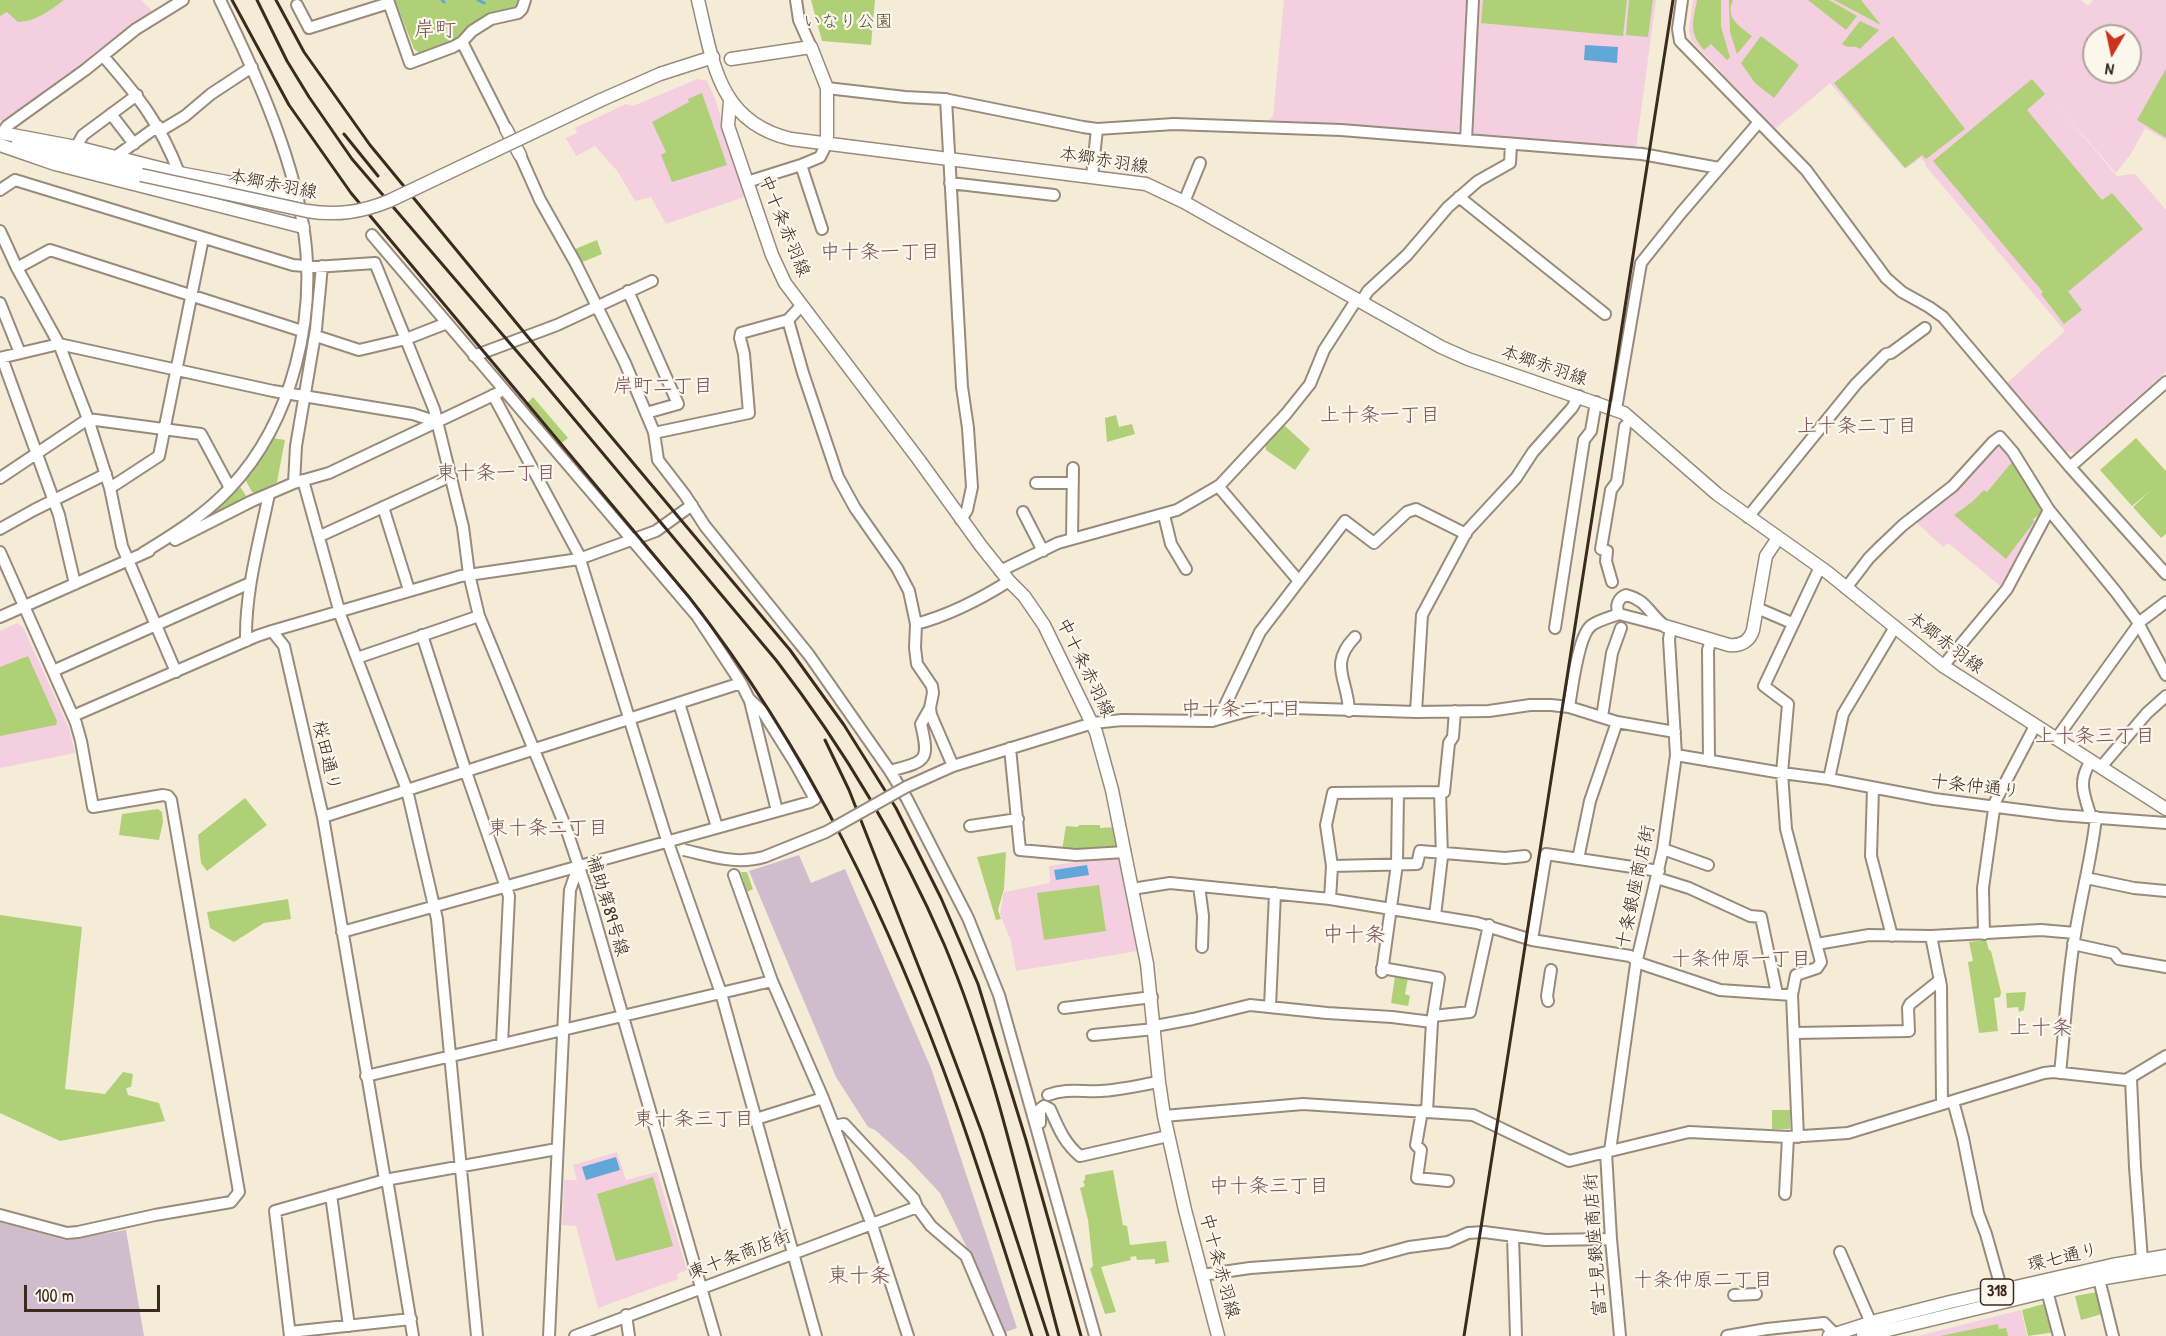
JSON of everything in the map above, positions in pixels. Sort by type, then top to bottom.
[{"type":"main road","name":"本郷赤羽線","points":[[698,0],[713,57],[730,101],[749,120],[773,134],[791,139],[1146,184],[1184,202],[1454,353],[1596,402],[1629,416],[1705,484],[1820,567],[1943,666],[2166,809]]},
{"type":"main road","points":[[731,59],[811,47],[826,88],[827,143]]},
{"type":"main road","name":"本郷赤羽線","points":[[509,134],[660,74],[713,57]]},
{"type":"main road","name":"本郷赤羽線","points":[[1,138],[141,175],[330,214],[354,212],[389,201],[599,99]]},
{"type":"main road","name":"中十条赤羽線","points":[[730,101],[728,126],[777,269],[801,306],[919,460],[961,520],[1005,576],[1024,596],[1044,625],[1093,723],[1105,759],[1146,957],[1152,997],[1159,1082],[1168,1136],[1218,1336]]},
{"type":"main road","points":[[509,134],[520,155]]},
{"type":"main road","points":[[1,138],[76,147],[179,173],[296,195]]},
{"type":"main road","points":[[1,138],[55,164],[303,227]]},
{"type":"main road","points":[[1668,627],[1730,645],[1744,643],[1751,636],[1766,556],[1778,538]]},
{"type":"main road","name":"環七通り","points":[[1868,1332],[2002,1291],[2166,1256]]},
{"type":"main road","name":"環七通り","points":[[1832,1335],[1868,1332],[2099,1279],[2166,1268]]},
{"type":"street","points":[[1,138],[7,126],[150,19],[183,0]]},
{"type":"street","points":[[143,553],[198,517],[230,488],[259,450],[287,394],[302,331],[307,277],[303,227],[296,195],[286,160],[252,67],[220,0]]},
{"type":"street","points":[[300,2],[309,28],[388,2],[411,63],[453,47],[491,19],[517,13],[522,9],[525,0]]},
{"type":"street","points":[[796,0],[799,20],[811,47]]},
{"type":"street","points":[[1466,140],[1473,0]]},
{"type":"street","points":[[1682,0],[1678,29],[1680,41],[1806,170],[1886,278],[1902,292],[1942,317],[2070,467],[2166,574]]},
{"type":"street","points":[[462,42],[509,134]]},
{"type":"street","points":[[103,56],[137,95],[159,128],[179,173]]},
{"type":"street","points":[[116,157],[159,128],[185,116],[211,94],[252,67]]},
{"type":"street","points":[[826,88],[946,99],[1083,128],[1174,124],[1257,126],[1642,154],[1719,168]]},
{"type":"street","points":[[76,147],[83,135],[137,95]]},
{"type":"street","points":[[946,99],[962,387],[968,428],[972,487],[967,510],[961,520]]},
{"type":"street","points":[[111,114],[134,144]]},
{"type":"street","points":[[1616,410],[1641,263],[1759,122]]},
{"type":"street","points":[[1092,176],[1097,129]]},
{"type":"street","points":[[747,182],[801,165],[820,156],[827,143]]},
{"type":"street","points":[[916,624],[962,608],[1005,576],[1058,543],[1128,522],[1164,515],[1218,486],[1286,414],[1310,384],[1324,350],[1359,301],[1407,255],[1448,207],[1479,181],[1510,163],[1511,144]]},
{"type":"street","points":[[520,155],[553,224],[597,305],[646,413],[654,433],[658,460],[705,526],[809,655],[890,771],[952,885],[986,959],[999,995],[1095,1336]]},
{"type":"street","points":[[1184,202],[1200,163]]},
{"type":"street","points":[[801,165],[822,229]]},
{"type":"street","points":[[0,190],[15,180],[293,265],[322,266],[315,336],[296,446],[298,482],[320,536],[340,610],[407,790],[437,919],[477,1336]]},
{"type":"street","points":[[950,183],[1054,195]]},
{"type":"street","points":[[1459,197],[1605,314]]},
{"type":"street","points":[[0,231],[17,268],[59,344],[106,474],[122,546],[176,672]]},
{"type":"street","points":[[372,235],[697,616],[749,699],[777,811]]},
{"type":"street","points":[[110,488],[159,456],[203,238]]},
{"type":"street","points":[[17,268],[50,250],[302,331]]},
{"type":"street","name":"補助第89号線","points":[[322,266],[375,263],[437,422],[464,527],[470,574],[479,616],[566,828],[585,885],[716,1336]]},
{"type":"street","points":[[474,356],[557,325],[652,281]]},
{"type":"street","points":[[628,291],[678,404],[646,413]]},
{"type":"street","points":[[0,303],[20,353]]},
{"type":"street","points":[[654,433],[749,413],[741,333],[788,320],[801,306]]},
{"type":"street","points":[[788,320],[831,462],[855,508],[905,580],[916,624],[917,664],[932,686],[930,708],[921,724],[927,748],[924,757],[918,763],[890,771]]},
{"type":"street","points":[[315,336],[359,350],[406,339],[447,323]]},
{"type":"street","points":[[1748,517],[1856,384],[1886,354],[1891,353],[1925,328]]},
{"type":"street","points":[[75,584],[54,500],[1,358],[59,344],[287,394],[413,414],[437,422]]},
{"type":"street","points":[[2070,467],[2166,382]]},
{"type":"street","points":[[0,617],[170,543],[269,494],[329,473],[504,390]]},
{"type":"street","points":[[493,395],[578,553],[628,720],[721,993],[816,1336]]},
{"type":"street","points":[[1416,712],[1422,615],[1466,534],[1516,478],[1533,452],[1572,408],[1579,396]]},
{"type":"street","points":[[1555,628],[1584,440],[1591,430],[1596,402]]},
{"type":"street","points":[[0,478],[88,419],[201,434],[230,488]]},
{"type":"street","points":[[1612,582],[1606,561],[1607,551],[1601,549],[1611,490],[1617,482],[1625,426]]},
{"type":"street","points":[[1846,588],[1869,558],[1903,525],[1953,486],[2000,437],[2013,452],[2049,510],[2139,624],[2166,675]]},
{"type":"street","points":[[1072,539],[1073,468]]},
{"type":"street","points":[[0,529],[106,474]]},
{"type":"street","points":[[320,536],[451,476]]},
{"type":"street","points":[[1036,483],[1073,483]]},
{"type":"street","points":[[1218,486],[1298,580]]},
{"type":"street","points":[[246,641],[250,583],[269,494]]},
{"type":"street","points":[[73,716],[272,631],[470,574],[579,559],[656,531],[692,505]]},
{"type":"street","points":[[383,507],[409,590]]},
{"type":"street","points":[[1219,718],[1260,632],[1345,521],[1374,543],[1407,512],[1416,509],[1466,534]]},
{"type":"street","points":[[1943,666],[2007,589],[2049,510]]},
{"type":"street","points":[[1023,512],[1043,551]]},
{"type":"street","points":[[1164,515],[1171,544],[1186,569]]},
{"type":"street","points":[[0,552],[73,716],[81,741],[93,807],[163,795],[168,796],[171,800],[239,1192],[231,1202],[155,1215],[78,1232],[60,1231],[0,1215]]},
{"type":"street","points":[[1785,1194],[1793,1137],[1795,1034],[1792,995],[1796,975],[1820,966],[1817,944],[1788,844],[1782,773],[1788,704],[1764,686],[1820,567]]},
{"type":"street","points":[[53,671],[250,583]]},
{"type":"street","points":[[1619,614],[1617,607],[1622,596],[1626,595],[1643,601],[1657,620],[1668,627]]},
{"type":"street","points":[[2056,739],[2139,624],[2166,602]]},
{"type":"street","points":[[1757,608],[1792,623]]},
{"type":"street","points":[[1569,707],[1580,647],[1592,625],[1619,614],[1668,627]]},
{"type":"street","points":[[357,658],[479,616]]},
{"type":"street","name":"十条銀座商店街","points":[[1608,1152],[1637,960],[1663,849],[1676,755],[1668,627]]},
{"type":"street","points":[[1829,779],[1843,714],[1895,627]]},
{"type":"street","points":[[1602,717],[1612,653],[1621,628]]},
{"type":"street","name":"桜田通り","points":[[272,631],[284,646],[323,817],[366,1076],[388,1185],[413,1336]]},
{"type":"street","points":[[422,635],[509,896],[502,1044]]},
{"type":"street","points":[[1349,711],[1340,666],[1343,650],[1355,637]]},
{"type":"street","points":[[1709,761],[1708,650],[1711,640]]},
{"type":"street","points":[[323,817],[741,683]]},
{"type":"street","points":[[2060,1073],[2067,986],[2074,938],[2094,840],[2094,817],[2083,790],[2084,772],[2096,764],[2166,696]]},
{"type":"street","points":[[342,932],[668,843],[815,799],[763,712],[749,699]]},
{"type":"street","points":[[679,703],[717,827]]},
{"type":"street","points":[[668,843],[684,850],[733,861],[764,857],[826,832],[906,788],[953,766],[1093,723],[1131,720],[1204,721],[1262,707],[1416,712],[1489,711],[1530,705],[1569,707],[1617,722],[1675,732]]},
{"type":"street","points":[[930,708],[953,766]]},
{"type":"street","points":[[1330,899],[1332,866],[1326,825],[1333,793],[1444,792],[1449,743],[1454,736],[1455,711]]},
{"type":"street","points":[[1578,859],[1590,801],[1617,722]]},
{"type":"street","points":[[1984,934],[1983,888],[1994,806],[2035,726]]},
{"type":"street","points":[[1010,748],[1020,850],[1076,855],[1125,852]]},
{"type":"street","name":"十条仲通り","points":[[1676,755],[1829,779],[1934,799],[2166,823]]},
{"type":"street","points":[[1873,788],[1871,856],[1892,936]]},
{"type":"street","points":[[1436,916],[1441,854],[1440,792]]},
{"type":"street","points":[[1398,793],[1397,864],[1382,970],[1439,978],[1424,1111],[1416,1145],[1421,1150],[1417,1178],[1448,1181]]},
{"type":"street","points":[[970,826],[1018,819]]},
{"type":"street","points":[[1663,849],[1708,865]]},
{"type":"street","points":[[1332,866],[1417,864],[1420,851],[1506,858],[1525,856]]},
{"type":"street","points":[[1532,940],[1546,855],[1658,875],[1750,916],[1761,917],[1777,994]]},
{"type":"street","points":[[549,1336],[570,890],[578,867]]},
{"type":"street","points":[[734,875],[772,981],[823,1098],[872,1225],[908,1336]]},
{"type":"street","points":[[2086,878],[2134,888],[2166,891]]},
{"type":"street","points":[[1132,889],[1170,883],[1330,899],[1436,916],[1489,925],[1532,940],[1630,956],[1642,964],[1720,990],[1792,995]]},
{"type":"street","points":[[1199,886],[1203,916],[1202,947]]},
{"type":"street","points":[[1270,1008],[1275,893]]},
{"type":"street","points":[[1093,1035],[1155,1028],[1250,1005],[1433,1019],[1470,1012],[1489,925]]},
{"type":"street","points":[[1817,944],[1869,935],[1931,936],[2041,930],[2074,938],[2114,953],[2119,959],[2166,967]]},
{"type":"street","points":[[1931,936],[1940,980],[1942,1104]]},
{"type":"street","points":[[1548,1001],[1546,996],[1551,970]]},
{"type":"street","points":[[1795,1034],[1909,1031],[1908,1008],[1910,1004],[1940,980]]},
{"type":"street","points":[[366,1076],[772,981]]},
{"type":"street","points":[[1064,1008],[1152,997]]},
{"type":"street","points":[[1164,1116],[1303,1104],[1476,1115],[1569,1161],[1689,1132],[1793,1137],[1832,1136],[1855,1131],[2038,1074],[2060,1073],[2121,1080],[2131,1079],[2166,1056]]},
{"type":"street","points":[[2131,1079],[2134,1167],[2142,1260]]},
{"type":"street","points":[[1048,1095],[1061,1091],[1084,1089],[1101,1091],[1159,1082]]},
{"type":"street","points":[[756,1119],[823,1098]]},
{"type":"street","points":[[1953,1101],[1978,1213],[2002,1291]]},
{"type":"street","points":[[1040,1136],[1040,1109],[1044,1106],[1050,1109],[1070,1148],[1080,1156],[1168,1136]]},
{"type":"street","points":[[834,1126],[844,1124],[914,1199],[931,1226],[966,1256],[1000,1336]]},
{"type":"street","points":[[411,1319],[290,1334],[274,1211],[385,1179],[557,1149]]},
{"type":"street","name":"富士見銀座商店街","points":[[1608,1152],[1611,1239],[1620,1336]]},
{"type":"street","points":[[331,1194],[349,1326]]},
{"type":"street","name":"東十条商店街","points":[[575,1336],[917,1207]]},
{"type":"street","points":[[1202,1275],[1250,1268],[1361,1260],[1409,1247],[1448,1242],[1468,1233],[1484,1232],[1563,1241],[1611,1239]]},
{"type":"street","points":[[1513,1236],[1516,1336]]},
{"type":"street","points":[[1840,1252],[1868,1332]]},
{"type":"street","points":[[2099,1279],[2113,1336]]},
{"type":"street","points":[[2047,1291],[2059,1336]]},
{"type":"street","points":[[1734,1295],[1756,1294]]},
{"type":"street","points":[[626,1315],[629,1336]]},
{"type":"street","points":[[1727,1336],[1824,1323],[1832,1335]]},
{"type":"shaded area","points":[[0,0],[141,0],[153,12],[84,67],[4,121],[0,120]]},
{"type":"shaded area","points":[[1284,0],[1466,0],[1461,101],[1464,102],[1462,127],[1455,133],[1266,123],[1273,116]]},
{"type":"shaded area","points":[[1479,0],[1656,0],[1636,148],[1473,134],[1475,105],[1473,83]]},
{"type":"shaded area","points":[[1693,0],[2081,0],[2088,6],[2093,0],[2166,0],[2166,140],[2145,128],[2131,154],[2116,173],[2048,95],[2117,176],[2135,174],[2166,210],[2166,372],[2075,453],[2064,451],[2006,384],[2065,331],[1925,165],[1926,163],[1921,158],[1905,169],[1830,83],[1775,129],[1691,40],[1689,29]]},
{"type":"shaded area","points":[[698,79],[707,81],[715,99],[747,196],[666,224],[651,197],[635,201],[618,172],[595,146],[576,156],[566,138],[577,133],[575,128],[626,104],[633,106]]},
{"type":"shaded area","points":[[2001,443],[2046,512],[2003,588],[1948,543],[1943,547],[1917,523],[1916,519],[1995,444]]},
{"type":"shaded area","points":[[17,623],[23,627],[69,728],[75,753],[0,768],[0,631]]},
{"type":"shaded area","points":[[799,855],[811,883],[845,869],[931,1068],[1017,1328],[1003,1333],[968,1250],[940,1193],[910,1161],[875,1130],[868,1127],[836,1077],[749,871]]},
{"type":"shaded area","points":[[1116,856],[1121,858],[1138,951],[1016,971],[1011,941],[1000,914],[1004,892],[1050,883],[1049,866]]},
{"type":"shaded area","points":[[617,1152],[626,1180],[657,1172],[687,1270],[677,1274],[678,1279],[598,1308],[576,1226],[562,1225],[564,1180],[577,1180],[573,1165]]},
{"type":"shaded area","points":[[0,1222],[65,1240],[126,1230],[144,1336],[0,1336]]},
{"type":"shaded area","points":[[2021,1310],[2027,1336],[1918,1336]]},
{"type":"green space","points":[[0,0],[64,0],[37,18],[18,22],[7,12],[0,16]]},
{"type":"green space","points":[[395,0],[521,0],[517,10],[486,17],[451,42],[421,54],[414,49]]},
{"type":"green space","name":"いなり公園","points":[[811,0],[875,0],[871,45],[822,41]]},
{"type":"green space","points":[[1483,0],[1627,0],[1623,36],[1481,23]]},
{"type":"green space","points":[[1629,0],[1653,0],[1648,37],[1626,35]]},
{"type":"green space","points":[[1697,0],[1721,0],[1721,27],[1730,57],[1727,60],[1711,44],[1704,50],[1696,37],[1693,21]]},
{"type":"green space","points":[[1729,0],[1733,0],[1732,17],[1742,29],[1752,36],[1737,54],[1730,32]]},
{"type":"green space","points":[[1808,0],[1829,0],[1857,16],[1846,30]]},
{"type":"green space","points":[[1834,0],[1861,0],[1881,25]]},
{"type":"green space","points":[[1860,21],[1879,30],[1860,49],[1842,44]]},
{"type":"green space","points":[[1761,36],[1799,65],[1774,98],[1755,83],[1741,63]]},
{"type":"green space","points":[[1893,36],[1965,129],[1926,159],[1922,155],[1905,168],[1834,83]]},
{"type":"green space","points":[[2166,69],[2166,138],[2137,120]]},
{"type":"green space","points":[[2032,79],[2045,94],[2027,110],[2102,200],[2112,193],[2143,229],[2069,291],[2067,290],[2082,310],[2064,324],[2041,294],[2043,292],[1933,161]]},
{"type":"green space","points":[[702,93],[727,165],[672,182],[661,155],[666,152],[652,122],[689,102],[688,99]]},
{"type":"green space","points":[[597,240],[602,254],[580,263],[575,249]]},
{"type":"green space","points":[[533,397],[568,438],[559,445],[525,405]]},
{"type":"green space","points":[[1116,415],[1119,427],[1132,424],[1135,434],[1107,442],[1105,418]]},
{"type":"green space","points":[[1284,425],[1310,449],[1295,470],[1266,450],[1266,444]]},
{"type":"green space","points":[[273,438],[285,440],[277,482],[256,493],[252,492],[245,479]]},
{"type":"green space","points":[[2136,438],[2166,471],[2166,534],[2161,538],[2133,507],[2150,491],[2132,506],[2100,470]]},
{"type":"green space","points":[[2012,462],[2044,512],[2033,519],[2034,522],[2006,559],[1954,515],[1984,490],[1987,492]]},
{"type":"green space","points":[[239,485],[248,499],[198,524]]},
{"type":"green space","points":[[28,656],[57,721],[56,725],[0,736],[0,667]]},
{"type":"green space","points":[[245,798],[267,825],[207,871],[201,863],[198,835]]},
{"type":"green space","points":[[158,809],[162,812],[163,822],[159,840],[119,835],[122,814]]},
{"type":"green space","points":[[1079,825],[1114,827],[1119,847],[1117,850],[1062,850],[1066,826],[1078,827]]},
{"type":"green space","points":[[1006,852],[1004,889],[998,910],[1001,919],[996,920],[977,857]]},
{"type":"green space","points":[[741,872],[747,872],[753,889],[747,892]]},
{"type":"green space","points":[[1099,885],[1106,931],[1044,940],[1037,893]]},
{"type":"green space","points":[[288,899],[291,919],[264,923],[234,942],[210,928],[207,912]]},
{"type":"green space","points":[[0,915],[82,927],[65,1089],[105,1094],[123,1072],[133,1074],[131,1087],[126,1088],[128,1095],[159,1103],[165,1121],[60,1141],[0,1113]]},
{"type":"green space","points":[[1986,940],[2001,992],[2000,997],[1994,998],[1998,1031],[1979,1033],[1968,962],[1973,961],[1969,942]]},
{"type":"green space","points":[[1395,976],[1408,978],[1405,994],[1410,996],[1408,1006],[1391,1003]]},
{"type":"green space","points":[[2026,992],[2024,1010],[2019,1012],[2018,1007],[2007,1008],[2006,993]]},
{"type":"green space","points":[[1772,1110],[1790,1110],[1790,1129],[1772,1129]]},
{"type":"green space","points":[[1113,1170],[1123,1225],[1127,1226],[1130,1245],[1166,1241],[1169,1262],[1155,1264],[1155,1259],[1137,1260],[1136,1256],[1130,1257],[1131,1260],[1101,1267],[1116,1312],[1105,1314],[1090,1269],[1093,1266],[1088,1220],[1080,1188],[1085,1186],[1083,1181],[1085,1175]]},
{"type":"green space","points":[[653,1177],[673,1246],[616,1261],[597,1194]]},
{"type":"green space","points":[[2097,1292],[2102,1314],[2081,1320],[2075,1296]]},
{"type":"green space","points":[[2047,1303],[2055,1332],[2028,1336],[2022,1310]]},
{"type":"green space","points":[[1998,1324],[1999,1329],[2006,1328],[2008,1336],[1940,1336]]},
{"type":"water","points":[[1585,45],[1618,47],[1617,63],[1584,60]]},
{"type":"water","points":[[1087,865],[1089,875],[1056,880],[1054,870]]},
{"type":"water","points":[[616,1157],[620,1170],[586,1180],[582,1167]]},
{"type":"waterway","points":[[478,0],[484,3]]},
{"type":"railway","points":[[232,0],[289,105],[351,193],[689,597],[732,655],[809,776],[874,904],[931,1036],[956,1104],[1032,1336]]},
{"type":"railway","points":[[257,0],[287,61],[352,159],[776,660],[801,693],[869,797],[927,906],[963,992],[1008,1138],[1059,1336]]},
{"type":"railway","points":[[276,0],[304,52],[370,145],[790,650],[844,725],[896,808],[941,898],[978,984],[1026,1140],[1081,1336]]},
{"type":"railway","points":[[1464,1336],[1673,0]]},
{"type":"railway","points":[[344,134],[378,176]]},
{"type":"railway","points":[[825,740],[849,790],[982,1133],[1048,1336]]},
{"type":"district","name":"岸町","points":[[435,30]]},
{"type":"district","name":"中十条一丁目","points":[[880,253]]},
{"type":"district","name":"岸町二丁目","points":[[663,387]]},
{"type":"district","name":"上十条一丁目","points":[[1380,416]]},
{"type":"district","name":"上十条二丁目","points":[[1857,427]]},
{"type":"district","name":"東十条一丁目","points":[[496,474]]},
{"type":"district","name":"中十条二丁目","points":[[1241,710]]},
{"type":"district","name":"上十条三丁目","points":[[2095,737]]},
{"type":"district","name":"東十条二丁目","points":[[548,829]]},
{"type":"district","name":"中十条","points":[[1354,935]]},
{"type":"district","name":"十条仲原一丁目","points":[[1741,960]]},
{"type":"district","name":"上十条","points":[[2041,1028]]},
{"type":"district","name":"東十条三丁目","points":[[694,1120]]},
{"type":"district","name":"中十条三丁目","points":[[1269,1187]]},
{"type":"district","name":"東十条","points":[[859,1276]]},
{"type":"district","name":"十条仲原二丁目","points":[[1703,1281]]}]
